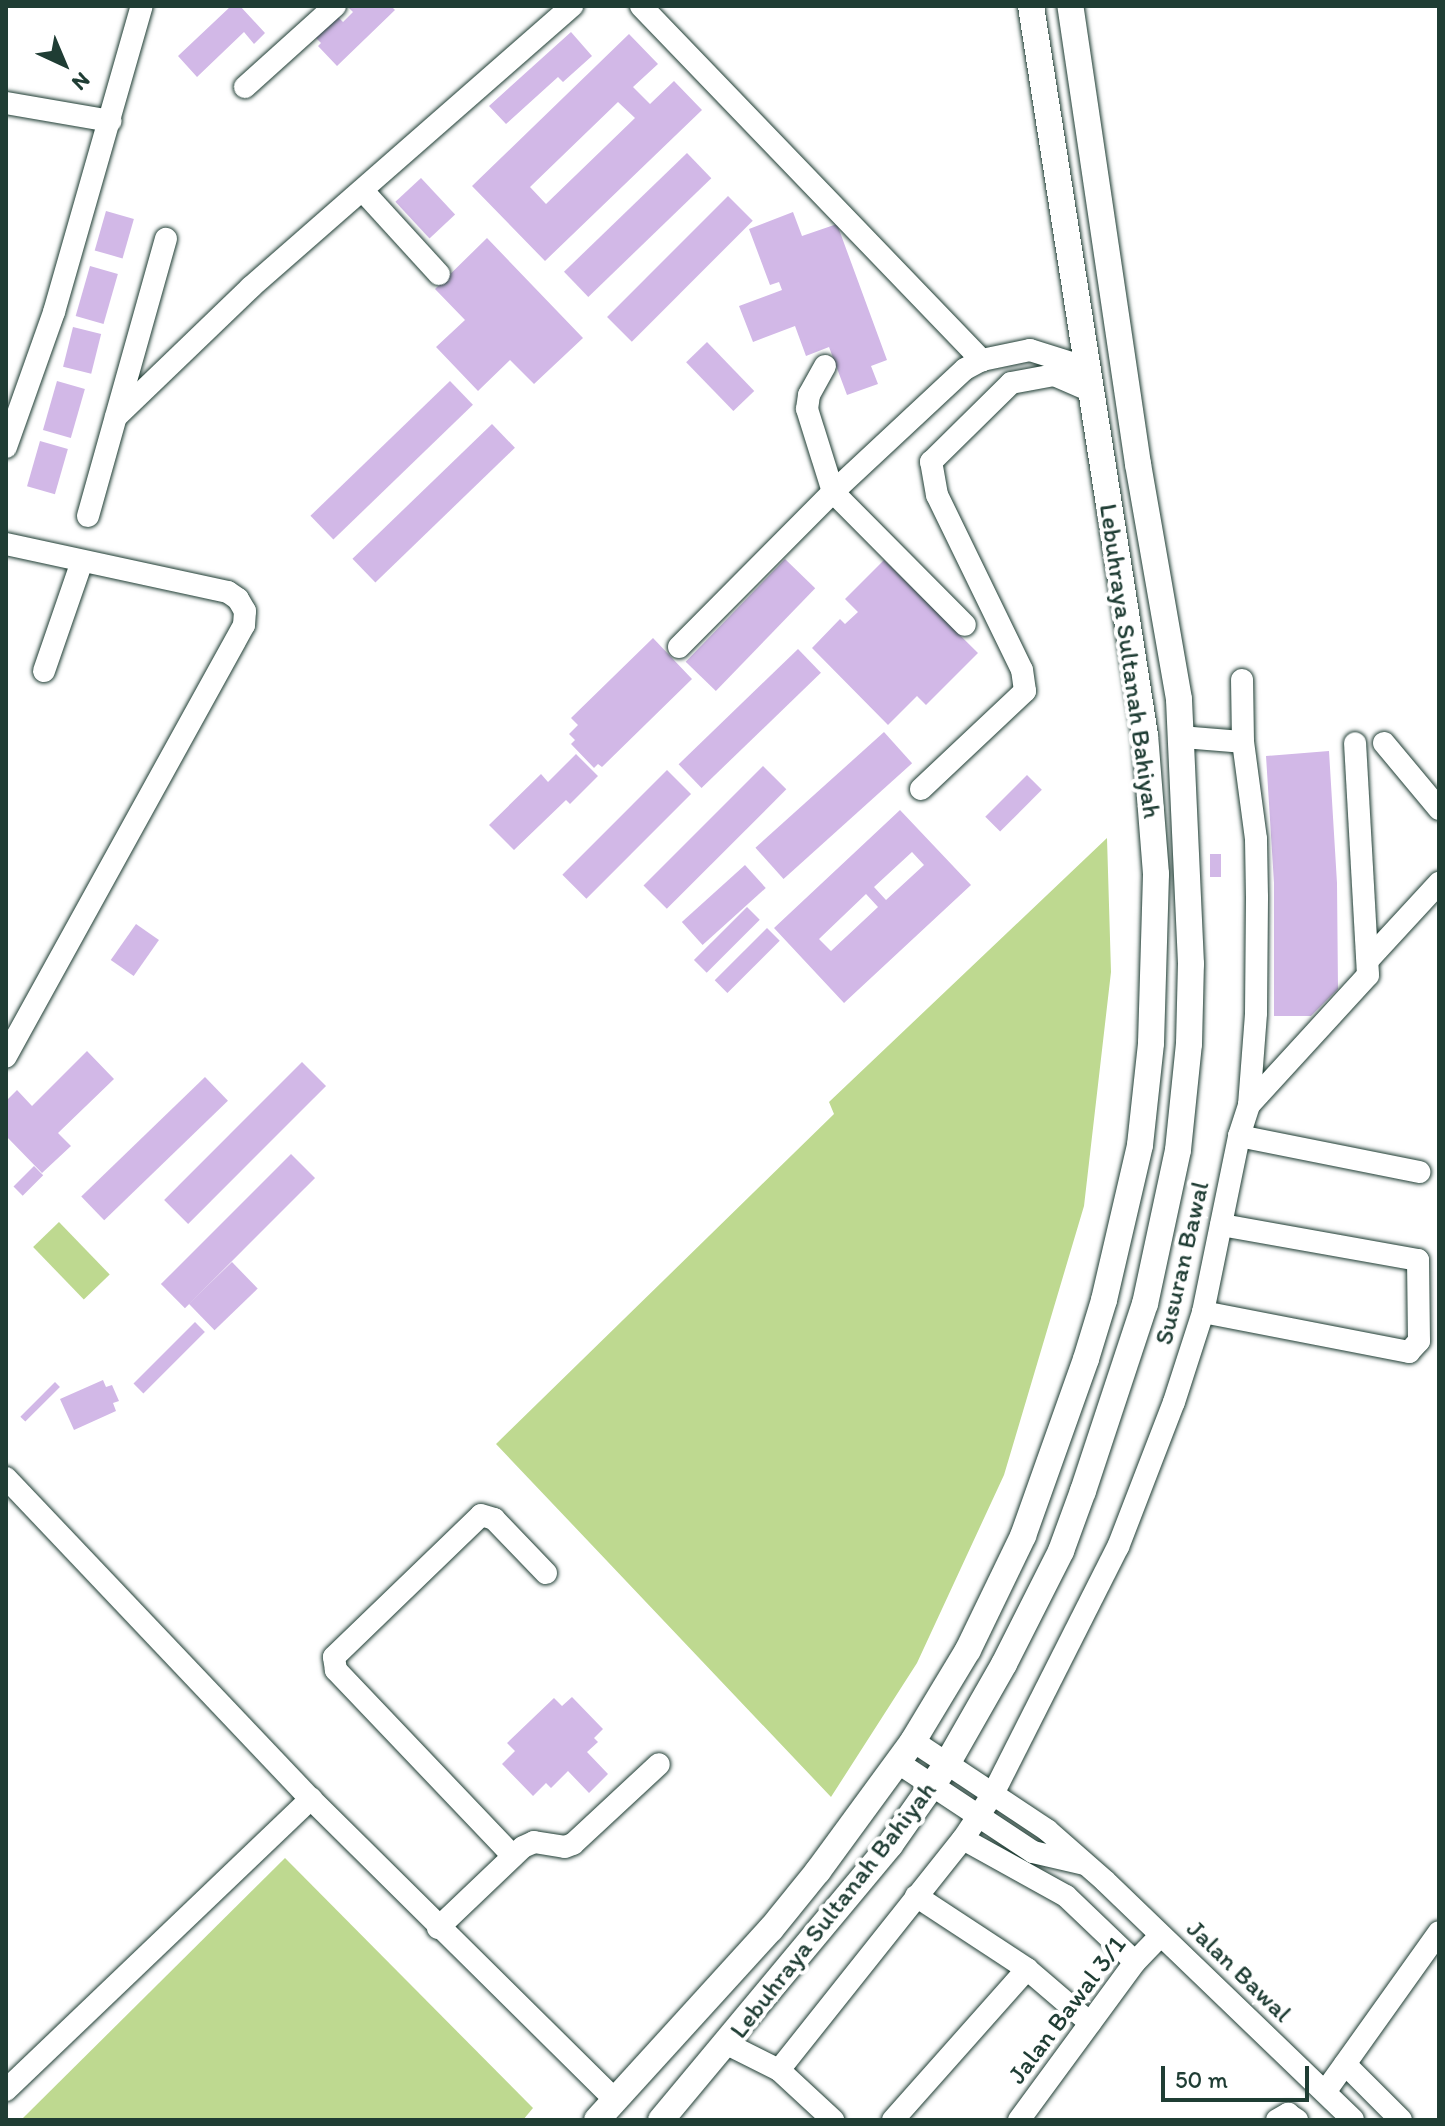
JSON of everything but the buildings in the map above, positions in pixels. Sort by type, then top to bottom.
[{"type":"main road","name":"Lebuhraya Sultanah Bahiyah","points":[[597,2120],[771,1929],[905,1752],[968,1650],[1023,1536],[1045,1480],[1104,1300],[1140,1145],[1151,1043],[1156,874],[1141,704],[1031,6]]},
{"type":"main road","name":"Lebuhraya Sultanah Bahiyah","points":[[661,2120],[890,1845],[940,1774],[1004,1664],[1061,1551],[1145,1304],[1178,1150],[1189,1044],[1189,873],[1182,737],[1070,6]]},
{"type":"street","points":[[6,447],[54,312],[142,6]]},
{"type":"street","points":[[245,87],[335,6]]},
{"type":"street","points":[[116,417],[251,287],[364,192],[572,6]]},
{"type":"street","points":[[641,6],[982,360]]},
{"type":"street","points":[[6,103],[110,121]]},
{"type":"street","points":[[364,192],[439,274]]},
{"type":"street","points":[[88,516],[166,239]]},
{"type":"street","points":[[679,647],[939,390],[982,360],[1030,350],[1089,380]]},
{"type":"street","points":[[825,366],[809,395],[807,409],[833,492],[965,625]]},
{"type":"street","points":[[921,789],[1025,691],[1022,670],[937,495],[931,462],[1011,383],[1054,375],[1089,380]]},
{"type":"street","points":[[6,544],[228,592],[238,599],[245,611],[244,625],[6,1057]]},
{"type":"street","points":[[44,671],[82,561]]},
{"type":"street","name":"Susuran Bawal","points":[[779,2070],[963,1839],[993,1794],[1118,1547],[1174,1402],[1203,1312],[1239,1136],[1249,1105],[1256,1013],[1257,883],[1256,839],[1243,742],[1242,680]]},
{"type":"street","points":[[1182,737],[1243,742]]},
{"type":"street","points":[[1249,1105],[1368,975],[1355,743]]},
{"type":"street","points":[[1384,743],[1439,809]]},
{"type":"street","points":[[1368,960],[1439,883]]},
{"type":"street","points":[[1239,1136],[1419,1172]]},
{"type":"street","points":[[1203,1312],[1409,1352],[1419,1341],[1418,1260],[1221,1225]]},
{"type":"street","points":[[6,1478],[311,1799],[614,2099]]},
{"type":"street","points":[[513,1856],[336,1670],[334,1657],[481,1515],[494,1519],[546,1573]]},
{"type":"street","name":"Jalan Bawal","points":[[905,1752],[940,1774],[993,1794],[1047,1830],[1353,2120]]},
{"type":"street","points":[[438,1928],[513,1856],[534,1842],[565,1847],[573,1844],[659,1764]]},
{"type":"street","name":"Jalan Bawal","points":[[940,1774],[978,1816],[1033,1852],[1085,1865]]},
{"type":"street","points":[[6,2090],[311,1799]]},
{"type":"street","points":[[963,1839],[1066,1896],[1135,1962]]},
{"type":"street","points":[[916,1896],[1027,1969],[1090,2023]]},
{"type":"street","points":[[1325,2092],[1439,1932]]},
{"type":"street","name":"Jalan Bawal 3/1","points":[[1019,2120],[1135,1962],[1161,1935]]},
{"type":"street","points":[[893,2120],[1027,1969]]},
{"type":"street","points":[[727,2044],[779,2070],[833,2120]]},
{"type":"street","points":[[1345,2064],[1401,2120]]},
{"type":"street","points":[[1277,2120],[1288,2114],[1297,2120]]},
{"type":"green space","points":[[1107,838],[1111,972],[1084,1206],[1004,1475],[917,1663],[831,1797],[496,1444],[834,1114],[829,1102]]},
{"type":"green space","points":[[59,1222],[110,1275],[84,1300],[33,1247]]},
{"type":"green space","points":[[285,1858],[533,2108],[523,2120],[21,2120]]}]
